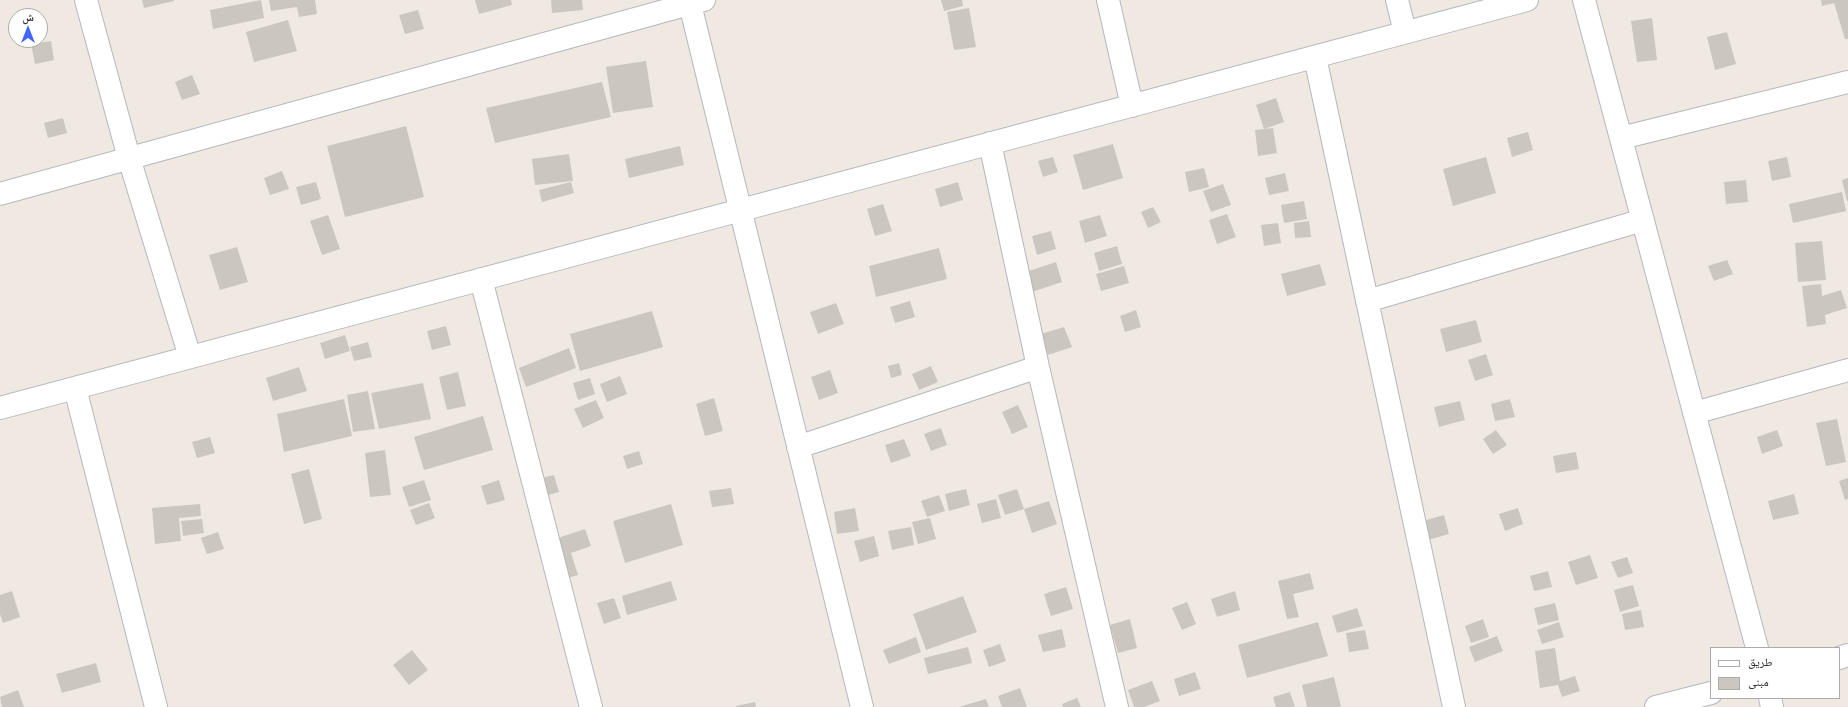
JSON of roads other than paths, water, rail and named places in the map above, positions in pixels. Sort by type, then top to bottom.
[{"type":"street","points":[[86,0],[128,158],[190,357]]},
{"type":"street","points":[[1108,0],[1132,106]]},
{"type":"street","points":[[1397,0],[1405,32]]},
{"type":"street","points":[[0,408],[1527,0]]},
{"type":"street","points":[[1584,0],[1756,647]]},
{"type":"street","points":[[0,194],[694,1],[740,210],[862,707]]},
{"type":"street","points":[[1315,57],[1454,707]]},
{"type":"street","points":[[1621,138],[1848,82]]},
{"type":"street","points":[[990,143],[1038,367],[1118,707]]},
{"type":"street","points":[[1367,301],[1643,220]]},
{"type":"street","points":[[481,279],[591,707]]},
{"type":"street","points":[[798,447],[1038,367]]},
{"type":"street","points":[[1694,413],[1848,370]]},
{"type":"street","points":[[75,388],[156,707]]},
{"type":"street","points":[[1656,707],[1710,693]]}]
